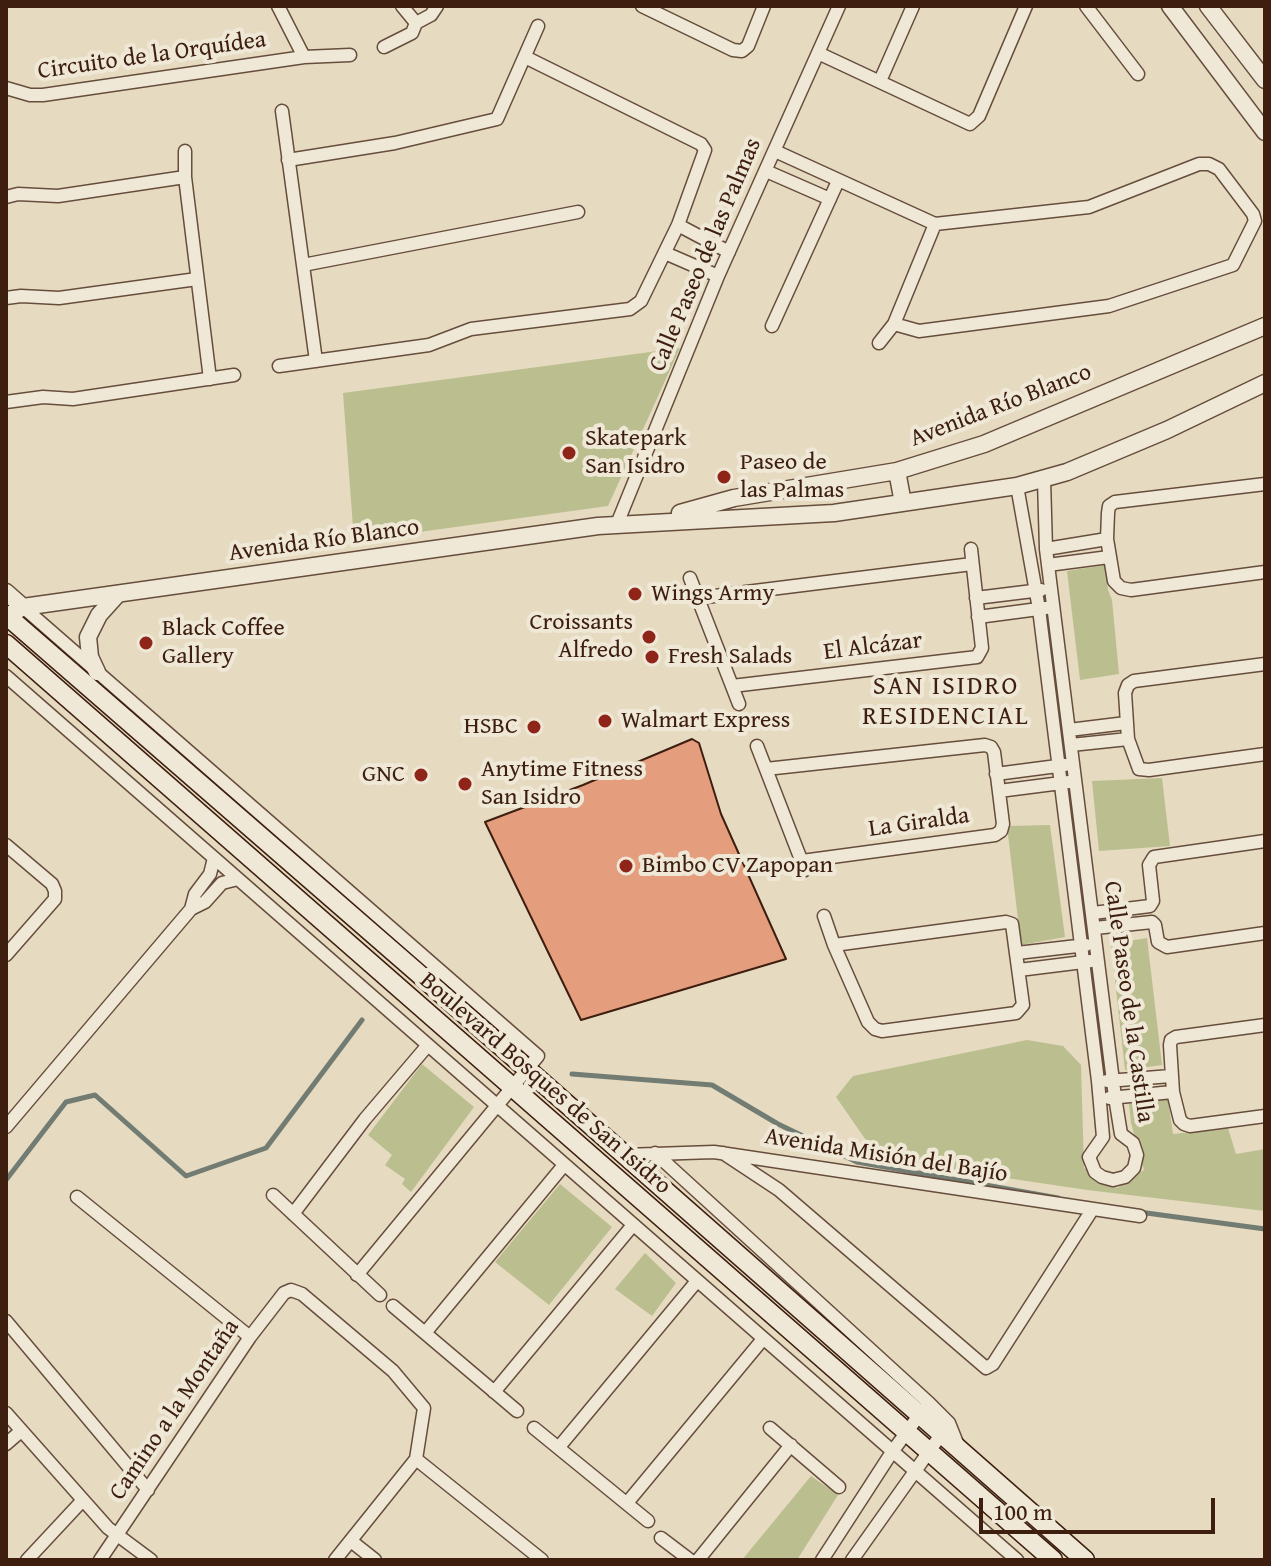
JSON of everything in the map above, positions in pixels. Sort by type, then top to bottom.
[{"type":"main road","name":"Boulevard Bosques de San Isidro","points":[[11,614],[426,968],[532,1063],[625,1155],[924,1409],[945,1429],[960,1451],[1085,1560]]},
{"type":"main road","name":"Boulevard Bosques de San Isidro","points":[[6,644],[1053,1560]]},
{"type":"street","name":"Circuito de la Orquídea","points":[[278,6],[304,57]]},
{"type":"street","points":[[402,6],[416,23]]},
{"type":"street","points":[[384,47],[412,33],[416,23],[431,15],[437,6]]},
{"type":"street","points":[[648,7],[733,50],[742,51],[748,46],[764,6]]},
{"type":"street","name":"Calle Paseo de las Palmas","points":[[617,524],[718,276],[839,6]]},
{"type":"street","points":[[880,81],[913,6]]},
{"type":"street","points":[[818,53],[970,124],[979,116],[1026,6]]},
{"type":"street","points":[[1086,6],[1138,74]]},
{"type":"street","points":[[1170,6],[1265,132]]},
{"type":"street","points":[[1208,6],[1265,80]]},
{"type":"street","points":[[288,160],[395,143],[497,119],[538,26]]},
{"type":"street","name":"Circuito de la Orquídea","points":[[6,88],[30,95],[43,95],[304,57],[350,55]]},
{"type":"street","points":[[279,366],[429,345],[471,329],[636,307],[678,225],[705,150],[701,144],[525,57]]},
{"type":"street","points":[[282,111],[316,361]]},
{"type":"street","points":[[185,151],[185,177],[210,379]]},
{"type":"street","points":[[775,151],[935,224],[1089,207],[1199,164],[1209,164],[1219,169],[1253,214],[1255,221],[1233,265],[1109,306],[919,331],[894,324]]},
{"type":"street","points":[[766,171],[830,199]]},
{"type":"street","points":[[6,197],[18,194],[58,196],[185,177]]},
{"type":"street","points":[[772,326],[838,181]]},
{"type":"street","points":[[303,265],[578,212]]},
{"type":"street","points":[[879,343],[894,324],[935,224]]},
{"type":"street","points":[[678,225],[729,252]]},
{"type":"street","points":[[665,253],[718,276]]},
{"type":"street","points":[[6,298],[59,298],[197,279]]},
{"type":"street","name":"Avenida Río Blanco","points":[[651,521],[734,498],[897,471],[984,444],[1265,326]]},
{"type":"street","points":[[6,402],[43,397],[73,399],[234,375]]},
{"type":"street","name":"Avenida Río Blanco","points":[[11,614],[117,595],[617,524],[834,513],[1017,486],[1044,480],[1167,430],[1265,383]]},
{"type":"street","points":[[897,471],[903,503]]},
{"type":"street","name":"Calle Paseo de la Castilla","points":[[1017,486],[1039,609],[1100,1098],[1103,1137],[1089,1157],[1095,1172],[1113,1180],[1125,1177],[1134,1168],[1137,1155],[1133,1143],[1121,1134],[1115,1097],[1046,549],[1044,480]]},
{"type":"street","points":[[1265,484],[1115,502],[1109,506],[1107,539],[1114,581],[1121,588],[1131,590],[1265,572]]},
{"type":"street","points":[[1046,549],[1107,539]]},
{"type":"street","name":"El Alcázar","points":[[732,686],[977,657],[982,648],[971,549]]},
{"type":"street","points":[[1048,565],[1109,557]]},
{"type":"street","points":[[698,598],[972,564]]},
{"type":"street","points":[[690,578],[739,704]]},
{"type":"street","points":[[976,598],[1051,590]]},
{"type":"street","name":"Boulevard Bosques de San Isidro","points":[[6,592],[11,614],[97,672],[426,968]]},
{"type":"street","points":[[97,672],[90,657],[88,637],[99,615],[117,595]]},
{"type":"street","points":[[978,617],[1054,607]]},
{"type":"street","points":[[1265,664],[1134,681],[1125,693],[1128,739],[1139,769],[1265,754]]},
{"type":"street","name":"Boulevard Bosques de San Isidro","points":[[6,676],[1017,1560]]},
{"type":"street","points":[[1069,730],[1126,723]]},
{"type":"street","points":[[1071,745],[1128,739]]},
{"type":"street","name":"La Giralda","points":[[757,746],[766,769],[804,865],[995,835],[1001,831],[1003,824],[994,752],[985,745],[766,769]]},
{"type":"street","points":[[996,774],[1074,765]]},
{"type":"street","name":"La Giralda","points":[[999,791],[1076,781]]},
{"type":"street","points":[[1093,913],[1150,906],[1153,901],[1149,865],[1154,857],[1265,841]]},
{"type":"street","points":[[6,845],[52,884],[55,899],[6,955]]},
{"type":"street","points":[[191,909],[195,894],[210,874],[214,858]]},
{"type":"street","points":[[6,1127],[191,909],[205,902],[222,883],[238,879]]},
{"type":"street","points":[[824,916],[834,945],[868,1022],[882,1031],[1016,1013],[1023,1005],[1015,929],[1006,922],[834,945]]},
{"type":"street","points":[[1095,928],[1152,922],[1158,942],[1167,947],[1265,933]]},
{"type":"street","points":[[1017,953],[1097,944]]},
{"type":"street","points":[[1019,970],[1099,960]]},
{"type":"street","points":[[383,1006],[426,968]]},
{"type":"street","points":[[1265,1025],[1176,1037],[1170,1045],[1173,1092],[1180,1120],[1190,1126],[1265,1116]]},
{"type":"street","points":[[293,1214],[365,1119],[428,1045]]},
{"type":"street","points":[[357,1275],[532,1063]]},
{"type":"street","points":[[1098,1081],[1171,1076]]},
{"type":"street","points":[[1100,1098],[1173,1092]]},
{"type":"street","name":"Boulevard Bosques de San Isidro","points":[[655,1153],[924,1409]]},
{"type":"street","points":[[723,1153],[779,1190],[986,1368],[993,1364],[1092,1210]]},
{"type":"street","name":"Avenida Misión del Bajío","points":[[625,1155],[723,1153],[1140,1216]]},
{"type":"street","points":[[425,1333],[564,1165]]},
{"type":"street","points":[[273,1195],[380,1295]]},
{"type":"street","points":[[77,1197],[250,1337]]},
{"type":"street","points":[[494,1392],[633,1225]]},
{"type":"street","points":[[559,1447],[697,1281]]},
{"type":"street","name":"Camino a la Montaña","points":[[100,1560],[250,1337],[284,1293],[291,1290],[302,1294],[393,1371],[424,1408],[416,1459]]},
{"type":"street","points":[[393,1306],[517,1411]]},
{"type":"street","points":[[6,1321],[148,1490]]},
{"type":"street","points":[[627,1503],[763,1339]]},
{"type":"street","points":[[822,1560],[892,1452],[924,1409]]},
{"type":"street","points":[[6,1413],[116,1536],[151,1560]]},
{"type":"street","points":[[534,1428],[648,1521]]},
{"type":"street","points":[[770,1428],[839,1487]]},
{"type":"street","points":[[852,1560],[945,1429]]},
{"type":"street","points":[[6,1444],[21,1431]]},
{"type":"street","points":[[698,1560],[791,1445]]},
{"type":"street","points":[[335,1560],[416,1459],[542,1560]]},
{"type":"street","points":[[27,1560],[82,1501]]},
{"type":"street","points":[[661,1538],[690,1560]]},
{"type":"street","points":[[351,1541],[375,1560]]},
{"type":"green space","points":[[680,348],[608,506],[354,541],[343,393]]},
{"type":"green space","points":[[1106,565],[1119,674],[1080,680],[1067,571]]},
{"type":"green space","points":[[1162,778],[1170,846],[1099,851],[1092,781]]},
{"type":"green space","points":[[1050,825],[1065,937],[1021,945],[1007,826]]},
{"type":"green space","points":[[1147,938],[1162,1065],[1125,1070],[1111,944]]},
{"type":"green space","points":[[1027,1040],[1063,1046],[1081,1065],[1084,1168],[1117,1188],[1144,1170],[1129,1104],[1168,1099],[1173,1134],[1228,1128],[1236,1154],[1265,1149],[1265,1211],[1087,1190],[879,1159],[836,1097],[853,1076]]},
{"type":"green space","points":[[422,1064],[474,1107],[411,1192],[402,1184],[405,1179],[385,1165],[392,1155],[368,1135]]},
{"type":"green space","points":[[560,1184],[612,1227],[549,1305],[495,1262]]},
{"type":"green space","points":[[645,1253],[676,1283],[652,1316],[615,1289]]},
{"type":"green space","points":[[811,1476],[838,1495],[797,1560],[742,1560]]},
{"type":"building","name":"Bimbo CV Zapopan","points":[[692,739],[699,743],[721,814],[786,959],[581,1020],[485,822]]},
{"type":"waterway","points":[[6,1180],[66,1102],[95,1095],[186,1176],[266,1148],[362,1020]]},
{"type":"waterway","points":[[572,1074],[712,1085],[778,1124],[857,1162],[1058,1198]]},
{"type":"waterway","points":[[1139,1212],[1265,1229]]},
{"type":"place","name":"Skatepark San Isidro","points":[[569,453]]},
{"type":"place","name":"Paseo de las Palmas","points":[[724,477]]},
{"type":"place","name":"Wings Army","points":[[635,594]]},
{"type":"place","name":"Croissants Alfredo","points":[[649,637]]},
{"type":"place","name":"Black Coffee Gallery","points":[[146,643]]},
{"type":"place","name":"Fresh Salads","points":[[652,657]]},
{"type":"place","name":"Walmart Express","points":[[605,721]]},
{"type":"place","name":"HSBC","points":[[534,727]]},
{"type":"place","name":"GNC","points":[[421,775]]},
{"type":"place","name":"Anytime Fitness San Isidro","points":[[465,784]]},
{"type":"place","name":"Bimbo CV Zapopan","points":[[626,866]]},
{"type":"district","name":"SAN ISIDRO RESIDENCIAL","points":[[946,702]]}]
